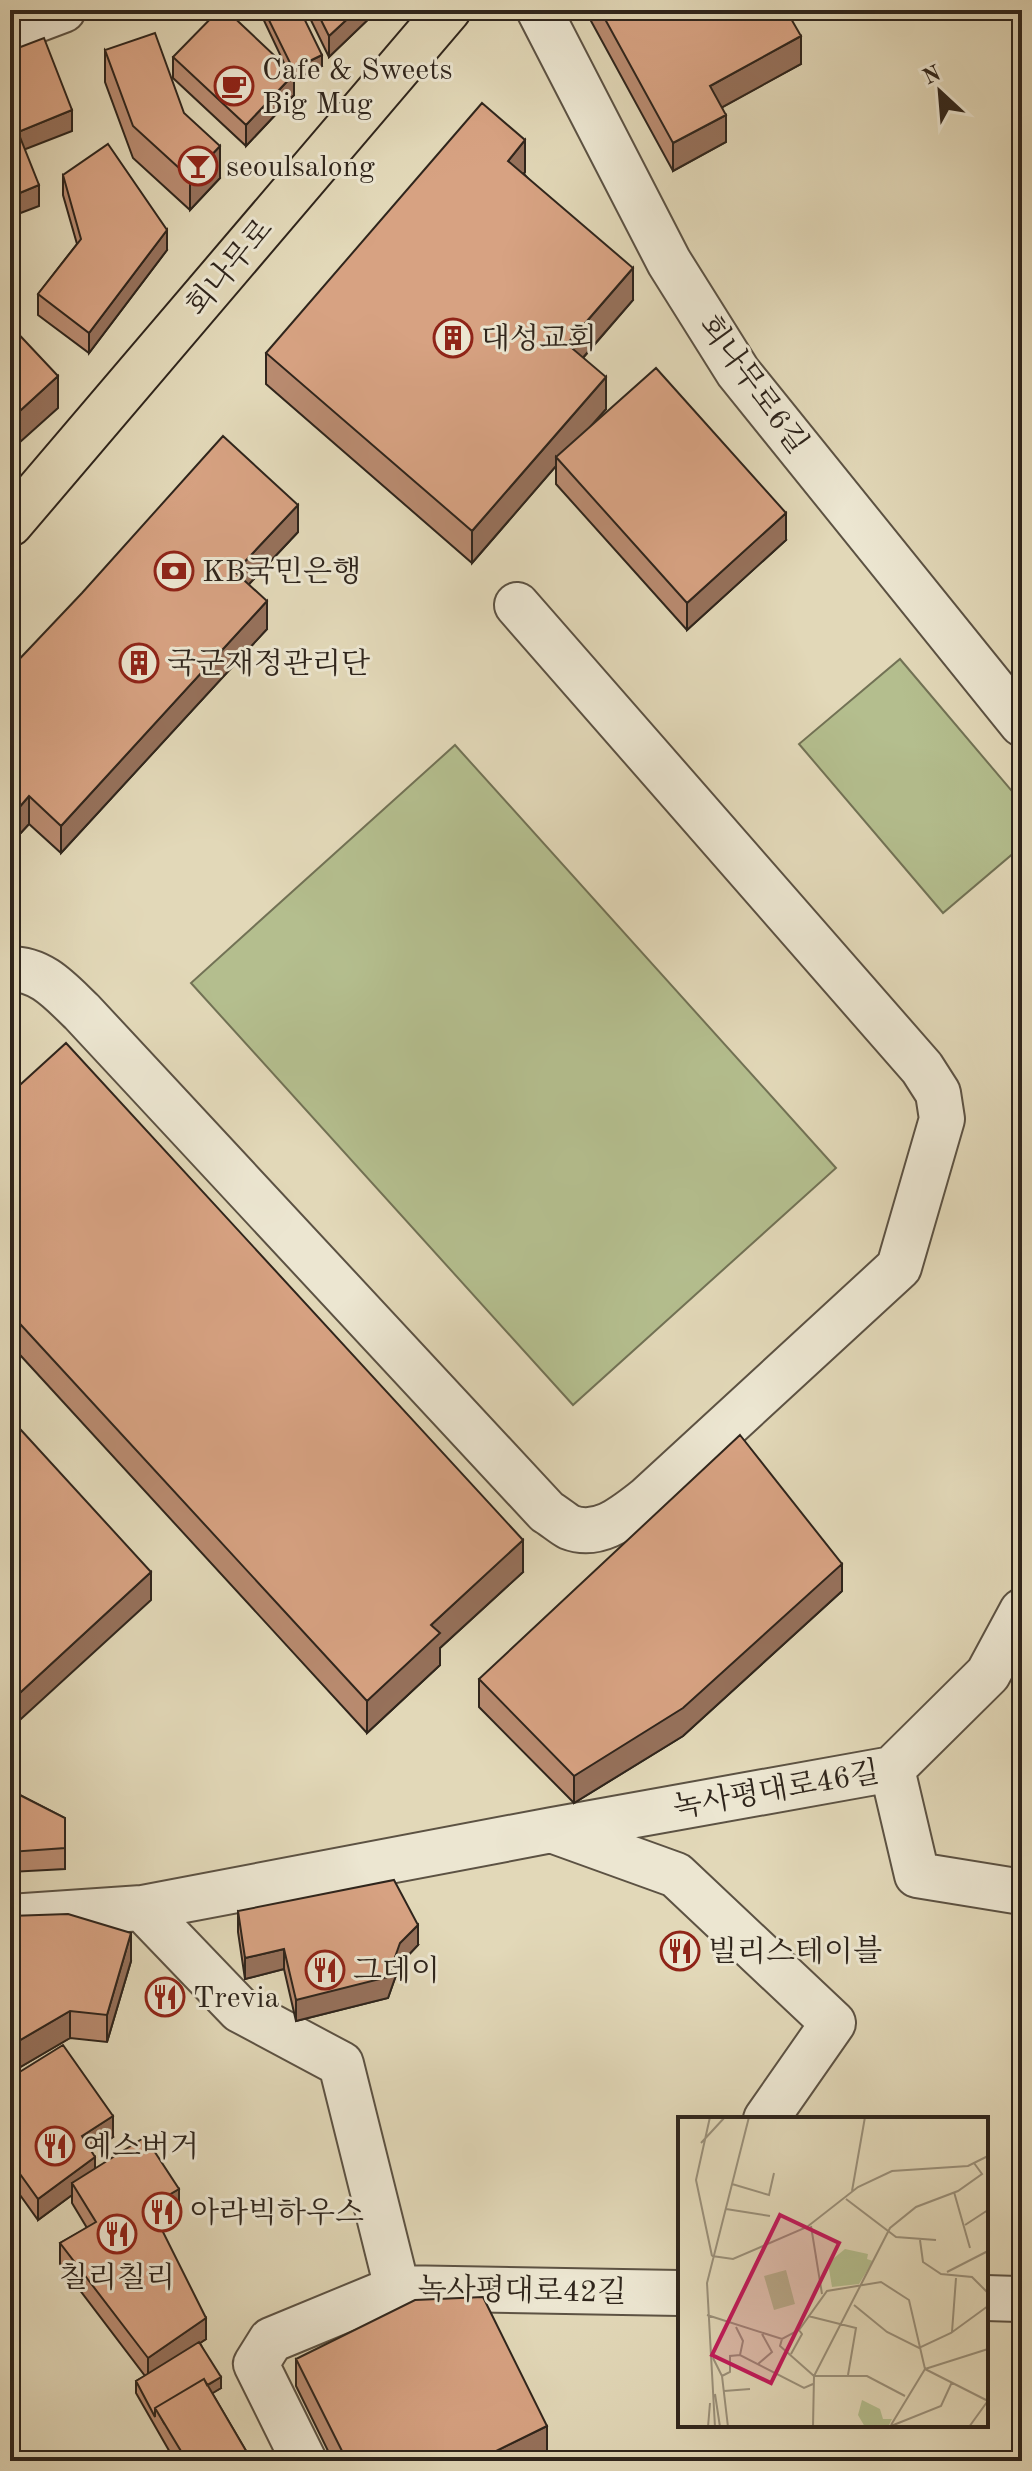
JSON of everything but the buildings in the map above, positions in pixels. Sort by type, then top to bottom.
[{"type":"main road","name":"회나무로","points":[[10,524],[448,10]]},
{"type":"street","points":[[10,30],[63,10]]},
{"type":"street","name":"회나무로6길","points":[[539,10],[669,262],[738,372],[1022,724]]},
{"type":"street","points":[[10,969],[24,969],[47,979],[82,1012],[547,1512],[569,1526],[591,1531],[616,1522],[647,1499],[899,1267],[942,1119],[938,1093],[922,1068],[517,605]]},
{"type":"street","name":"녹사평대로46길","points":[[10,1917],[142,1908],[892,1769],[988,1674],[1022,1611]]},
{"type":"street","points":[[892,1769],[917,1875],[1022,1892]]},
{"type":"street","points":[[552,1830],[676,1875],[833,2023],[767,2117]]},
{"type":"street","points":[[142,1908],[240,2010],[341,2064],[397,2288]]},
{"type":"street","name":"녹사평대로42길","points":[[304,2461],[256,2364],[271,2340],[397,2288],[678,2293]]},
{"type":"street","points":[[988,2298],[1022,2299]]},
{"type":"green space","points":[[900,659],[1022,803],[1022,846],[943,913],[799,744]]},
{"type":"green space","points":[[455,745],[836,1168],[573,1405],[191,983]]},
{"type":"place","name":"Cafe & Sweets Big Mug","points":[[234,86]]},
{"type":"place","name":"seoulsalong","points":[[198,166]]},
{"type":"place","name":"대성교회","points":[[453,338]]},
{"type":"place","name":"KB국민은행","points":[[174,571]]},
{"type":"place","name":"국군재정관리단","points":[[139,663]]},
{"type":"place","name":"빌리스테이블","points":[[680,1951]]},
{"type":"place","name":"그데이","points":[[325,1970]]},
{"type":"place","name":"Trevia","points":[[165,1997]]},
{"type":"place","name":"예스버거","points":[[55,2146]]},
{"type":"place","name":"아라빅하우스","points":[[162,2212]]},
{"type":"place","name":"칠리칠리","points":[[117,2234]]}]
